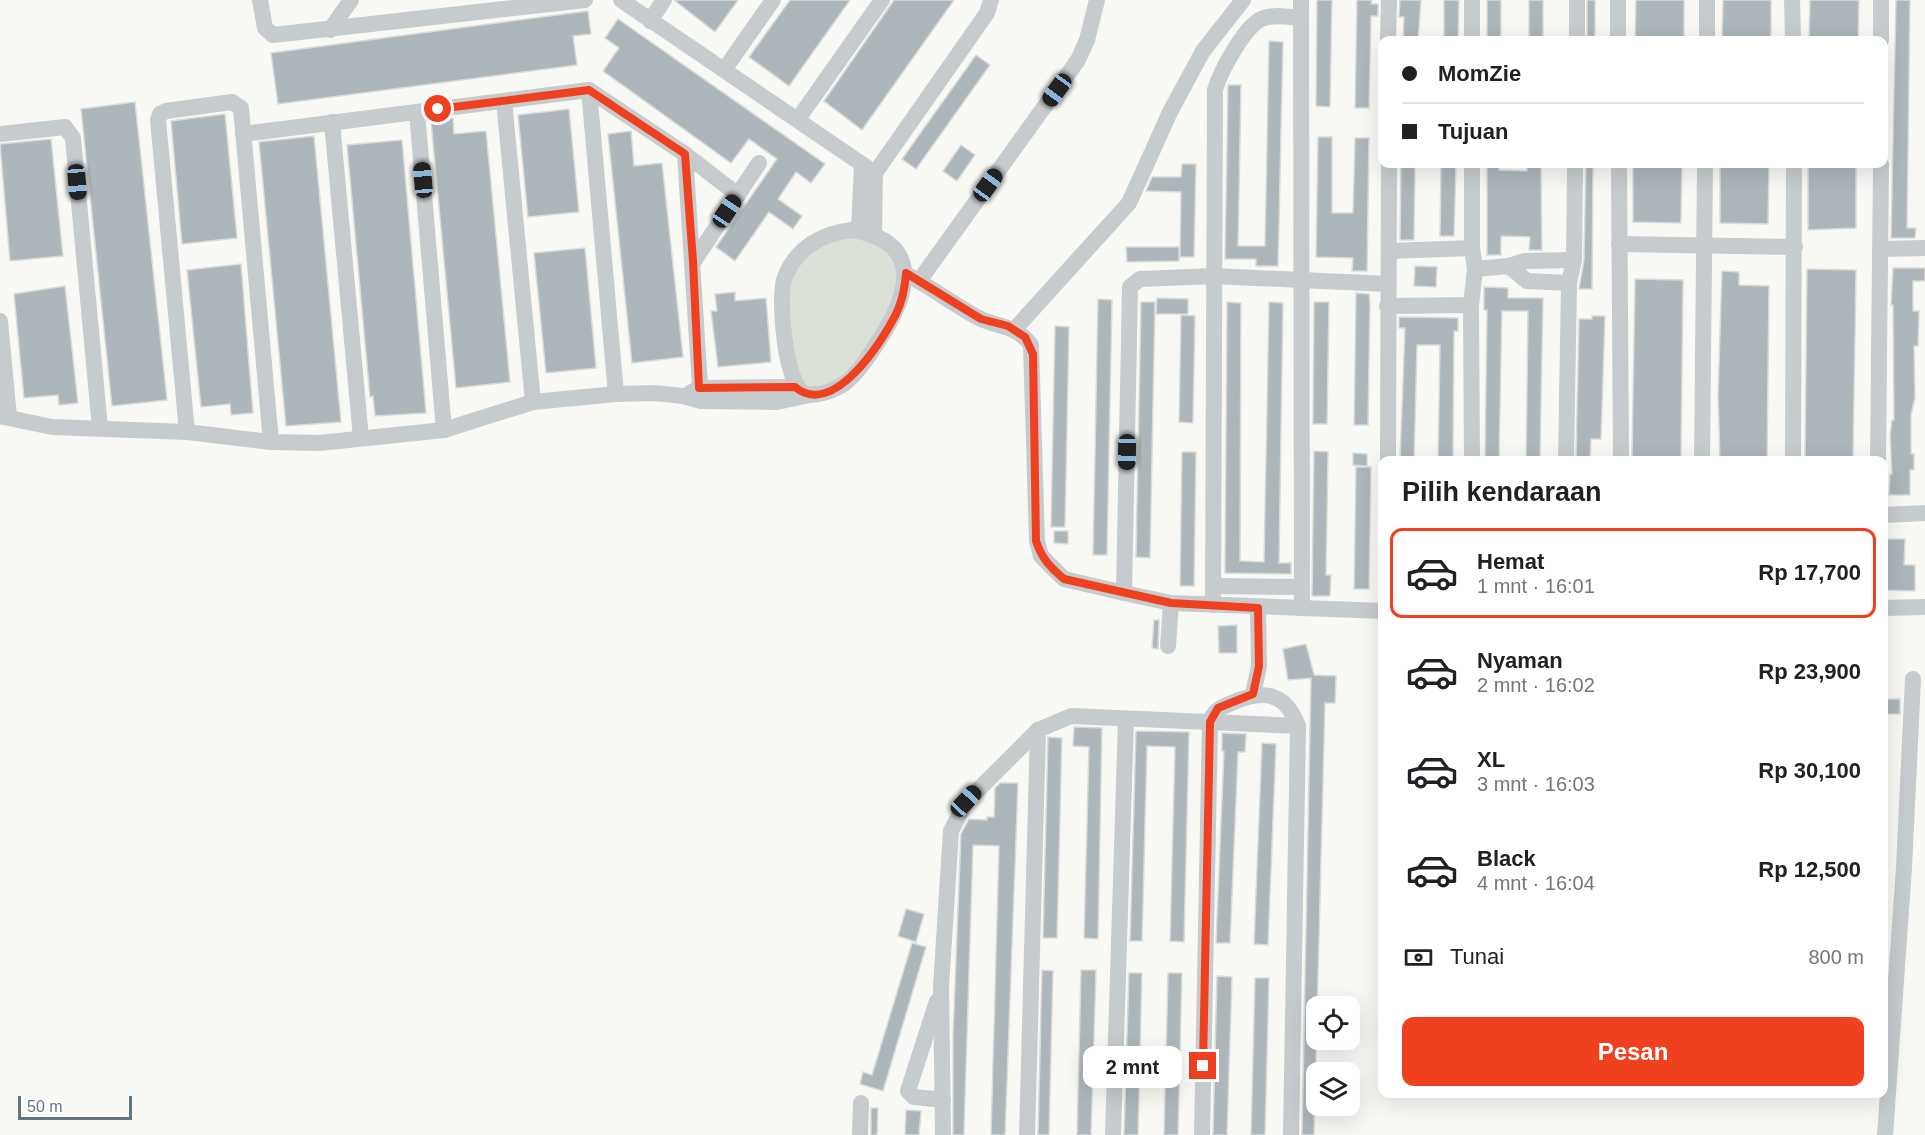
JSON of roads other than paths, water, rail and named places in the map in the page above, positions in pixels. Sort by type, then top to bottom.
[{"type":"street","points":[[260,0],[264,28],[273,35],[585,0]]},
{"type":"street","points":[[330,30],[351,0]]},
{"type":"street","points":[[443,15],[454,0]]},
{"type":"street","points":[[621,0],[868,168]]},
{"type":"street","points":[[650,21],[664,0]]},
{"type":"street","points":[[724,70],[773,0]]},
{"type":"street","points":[[798,119],[882,0]]},
{"type":"street","points":[[866,233],[868,168],[987,13],[991,0]]},
{"type":"street","points":[[0,321],[4,417],[52,427],[188,432],[271,442],[319,443],[444,430],[533,402],[616,394],[654,393],[683,396],[786,392],[814,394],[837,388],[846,382],[870,354],[896,315],[913,277],[1078,60],[1087,40],[1097,0]]},
{"type":"street","points":[[1011,328],[1129,203],[1170,112],[1203,51],[1243,0]]},
{"type":"street","points":[[1301,0],[1302,608]]},
{"type":"street","points":[[1388,36],[1389,0]]},
{"type":"street","points":[[1472,0],[1472,36]]},
{"type":"street","points":[[1577,0],[1577,36]]},
{"type":"street","points":[[1618,0],[1618,36]]},
{"type":"street","points":[[1707,0],[1707,36]]},
{"type":"street","points":[[1792,0],[1793,36]]},
{"type":"street","points":[[1881,0],[1881,36]]},
{"type":"street","points":[[1213,605],[1215,90],[1218,79],[1240,41],[1259,20],[1270,16],[1301,18]]},
{"type":"street","points":[[589,90],[616,394]]},
{"type":"street","points":[[243,134],[589,90],[685,154],[738,195]]},
{"type":"street","points":[[504,101],[533,402]]},
{"type":"street","points":[[188,432],[158,120],[160,114],[166,111],[232,102],[241,108],[271,442]]},
{"type":"street","points":[[417,112],[444,430]]},
{"type":"street","points":[[332,123],[361,438]]},
{"type":"street","points":[[0,134],[65,127],[73,138],[100,428]]},
{"type":"street","points":[[685,154],[700,395]]},
{"type":"street","points":[[693,261],[759,163]]},
{"type":"street","points":[[1388,456],[1389,168]]},
{"type":"street","points":[[1472,168],[1472,248],[1475,268],[1471,305],[1472,456]]},
{"type":"street","points":[[1566,456],[1569,283],[1574,260],[1575,168]]},
{"type":"street","points":[[1618,168],[1621,456]]},
{"type":"street","points":[[1701,456],[1706,168]]},
{"type":"street","points":[[1793,456],[1794,168]]},
{"type":"street","points":[[1878,456],[1881,168]]},
{"type":"street","points":[[786,392],[790,371],[782,286],[785,276],[807,247],[820,238],[833,232],[866,233],[896,253],[913,277],[981,319],[1011,328],[1025,337],[1033,354],[1036,541],[1041,556],[1064,579],[1171,603],[1378,611]]},
{"type":"street","points":[[1619,244],[1795,247]]},
{"type":"street","points":[[1389,251],[1472,248]]},
{"type":"street","points":[[1880,249],[1925,248]]},
{"type":"street","points":[[1475,268],[1509,266],[1525,261],[1574,260]]},
{"type":"street","points":[[1509,266],[1527,281],[1569,283]]},
{"type":"street","points":[[1124,593],[1130,287],[1140,279],[1214,276],[1387,284]]},
{"type":"street","points":[[1387,306],[1471,305]]},
{"type":"street","points":[[1888,515],[1925,513]]},
{"type":"street","points":[[1214,586],[1302,587]]},
{"type":"street","points":[[1168,645],[1171,603]]},
{"type":"street","points":[[1888,608],[1925,607]]},
{"type":"street","points":[[1253,694],[1259,666],[1258,608]]},
{"type":"street","points":[[1888,1093],[1904,868],[1913,679]]},
{"type":"street","points":[[1202,1135],[1210,722],[1218,708],[1253,694],[1276,698],[1283,702],[1293,712],[1298,726],[1291,1135]]},
{"type":"street","points":[[943,1135],[941,986],[953,822],[966,801],[1038,730],[1071,716],[1298,726]]},
{"type":"street","points":[[1113,1135],[1126,719]]},
{"type":"street","points":[[1027,1135],[1038,730]]},
{"type":"street","points":[[941,986],[908,1091],[914,1097],[943,1100]]},
{"type":"street","points":[[1885,1135],[1888,1098]]},
{"type":"street","points":[[860,1135],[861,1103]]}]
